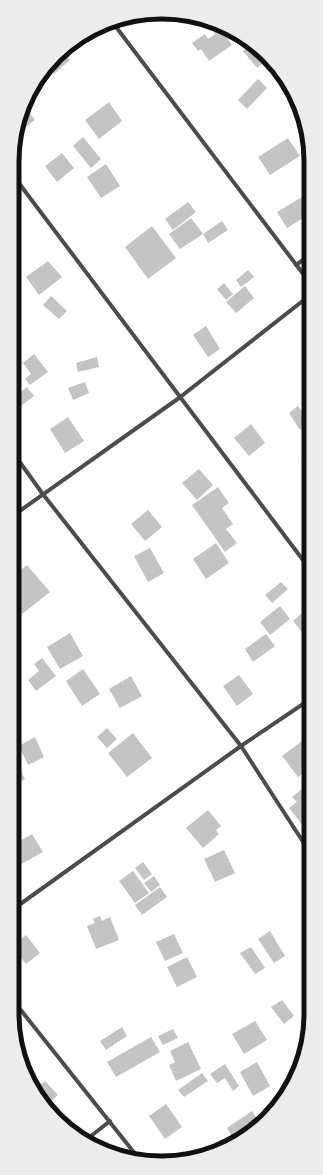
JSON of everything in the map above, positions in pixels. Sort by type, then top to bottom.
[{"type":"street","points":[[116,27],[304,275]]},
{"type":"street","points":[[19,183],[179,398],[304,561]]},
{"type":"street","points":[[296,265],[304,259]]},
{"type":"street","points":[[19,511],[42,493],[179,398],[304,301]]},
{"type":"street","points":[[19,461],[42,493],[241,746],[304,845]]},
{"type":"street","points":[[19,905],[241,746],[304,703]]},
{"type":"street","points":[[19,1008],[135,1153]]},
{"type":"street","points":[[90,1137],[110,1122]]},
{"type":"building","points":[[211,28],[224,33],[232,45],[209,61],[201,49],[198,51],[192,43],[205,34],[208,39],[215,34]]},
{"type":"building","points":[[247,47],[264,63],[257,68],[243,51]]},
{"type":"building","points":[[66,56],[70,60],[54,74],[52,71]]},
{"type":"building","points":[[258,79],[267,88],[247,109],[238,100]]},
{"type":"building","points":[[109,102],[122,121],[99,139],[85,120]]},
{"type":"building","points":[[28,112],[35,120],[23,129]]},
{"type":"building","points":[[83,137],[101,159],[91,168],[73,146]]},
{"type":"building","points":[[288,138],[300,156],[270,175],[258,157]]},
{"type":"building","points":[[62,153],[74,168],[57,182],[45,166]]},
{"type":"building","points":[[106,164],[120,186],[101,198],[87,177]]},
{"type":"building","points":[[302,197],[304,200],[304,218],[287,228],[277,212]]},
{"type":"building","points":[[188,202],[196,212],[173,230],[165,219]]},
{"type":"building","points":[[191,218],[203,234],[180,249],[169,234]]},
{"type":"building","points":[[222,221],[228,230],[208,243],[203,234]]},
{"type":"building","points":[[152,226],[176,258],[148,279],[125,247]]},
{"type":"building","points":[[48,261],[62,277],[39,295],[26,277]]},
{"type":"building","points":[[248,270],[254,277],[241,287],[236,280]]},
{"type":"building","points":[[224,283],[233,294],[226,300],[217,289]]},
{"type":"building","points":[[245,286],[254,298],[236,313],[226,302]]},
{"type":"building","points":[[51,296],[67,311],[59,319],[43,305]]},
{"type":"building","points":[[206,326],[220,349],[208,357],[193,335]]},
{"type":"building","points":[[34,354],[48,372],[30,385],[25,379],[31,374],[23,363]]},
{"type":"building","points":[[97,357],[99,367],[78,372],[76,363]]},
{"type":"building","points":[[85,382],[89,393],[73,400],[68,388]]},
{"type":"building","points":[[27,387],[34,396],[19,407],[19,393]]},
{"type":"building","points":[[298,406],[304,414],[304,427],[300,430],[289,413]]},
{"type":"building","points":[[68,417],[84,441],[65,453],[50,429]]},
{"type":"building","points":[[251,424],[265,443],[249,456],[234,438]]},
{"type":"building","points":[[199,469],[213,485],[197,500],[182,483]]},
{"type":"building","points":[[218,487],[229,503],[222,508],[233,524],[226,529],[237,543],[225,552],[192,505]]},
{"type":"building","points":[[148,510],[162,527],[145,541],[131,524]]},
{"type":"building","points":[[216,543],[229,563],[206,579],[193,559]]},
{"type":"building","points":[[150,548],[164,573],[148,582],[134,556]]},
{"type":"building","points":[[27,565],[50,592],[22,614],[19,611],[19,571]]},
{"type":"building","points":[[281,582],[288,589],[272,603],[265,595]]},
{"type":"building","points":[[280,606],[290,619],[270,635],[260,622]]},
{"type":"building","points":[[302,613],[304,616],[304,635],[293,621]]},
{"type":"building","points":[[70,633],[83,656],[60,669],[47,647]]},
{"type":"building","points":[[266,634],[275,646],[253,662],[245,649]]},
{"type":"building","points":[[42,658],[56,676],[36,691],[28,680],[39,671],[34,664]]},
{"type":"building","points":[[83,669],[100,694],[82,706],[66,681]]},
{"type":"building","points":[[239,675],[253,694],[237,706],[223,686]]},
{"type":"building","points":[[131,676],[142,696],[120,708],[109,689]]},
{"type":"building","points":[[107,728],[117,739],[107,748],[97,737]]},
{"type":"building","points":[[133,733],[152,758],[127,777],[108,753]]},
{"type":"building","points":[[35,737],[44,757],[28,765],[19,746]]},
{"type":"building","points":[[302,741],[304,744],[304,773],[298,777],[282,756]]},
{"type":"building","points":[[19,767],[25,779],[19,782]]},
{"type":"building","points":[[303,788],[304,827],[289,808],[297,802],[292,797]]},
{"type":"building","points":[[208,810],[221,826],[216,830],[219,834],[203,848],[186,828]]},
{"type":"building","points":[[32,834],[43,852],[19,865],[19,842]]},
{"type":"building","points":[[224,850],[235,873],[215,882],[204,859]]},
{"type":"building","points":[[143,862],[152,874],[144,880],[135,868]]},
{"type":"building","points":[[133,871],[149,893],[135,903],[119,881]]},
{"type":"building","points":[[154,876],[160,885],[151,892],[144,883]]},
{"type":"building","points":[[160,887],[167,897],[142,915],[135,905]]},
{"type":"building","points":[[100,916],[102,921],[110,917],[119,940],[96,949],[87,926],[95,923],[93,919]]},
{"type":"building","points":[[270,931],[285,956],[274,963],[258,939]]},
{"type":"building","points":[[174,934],[183,953],[165,961],[156,942]]},
{"type":"building","points":[[26,935],[40,953],[26,964],[19,955],[19,940]]},
{"type":"building","points":[[251,947],[265,968],[255,974],[240,953]]},
{"type":"building","points":[[187,957],[197,977],[177,987],[167,967]]},
{"type":"building","points":[[282,1000],[294,1016],[284,1024],[271,1007]]},
{"type":"building","points":[[255,1021],[267,1040],[244,1054],[232,1034]]},
{"type":"building","points":[[122,1027],[127,1036],[106,1050],[100,1041]]},
{"type":"building","points":[[173,1029],[178,1038],[163,1045],[158,1036]]},
{"type":"building","points":[[151,1037],[160,1052],[116,1077],[107,1062]]},
{"type":"building","points":[[188,1042],[201,1069],[176,1081],[169,1065],[175,1062],[170,1051]]},
{"type":"building","points":[[257,1062],[270,1086],[253,1096],[240,1072]]},
{"type":"building","points":[[225,1064],[239,1086],[233,1091],[225,1078],[217,1083],[210,1074]]},
{"type":"building","points":[[202,1073],[208,1081],[184,1097],[178,1090]]},
{"type":"building","points":[[34,1076],[41,1084],[45,1081],[58,1095],[50,1102]]},
{"type":"building","points":[[166,1104],[182,1127],[165,1139],[149,1116]]},
{"type":"building","points":[[252,1111],[257,1119],[233,1137],[227,1128]]}]
